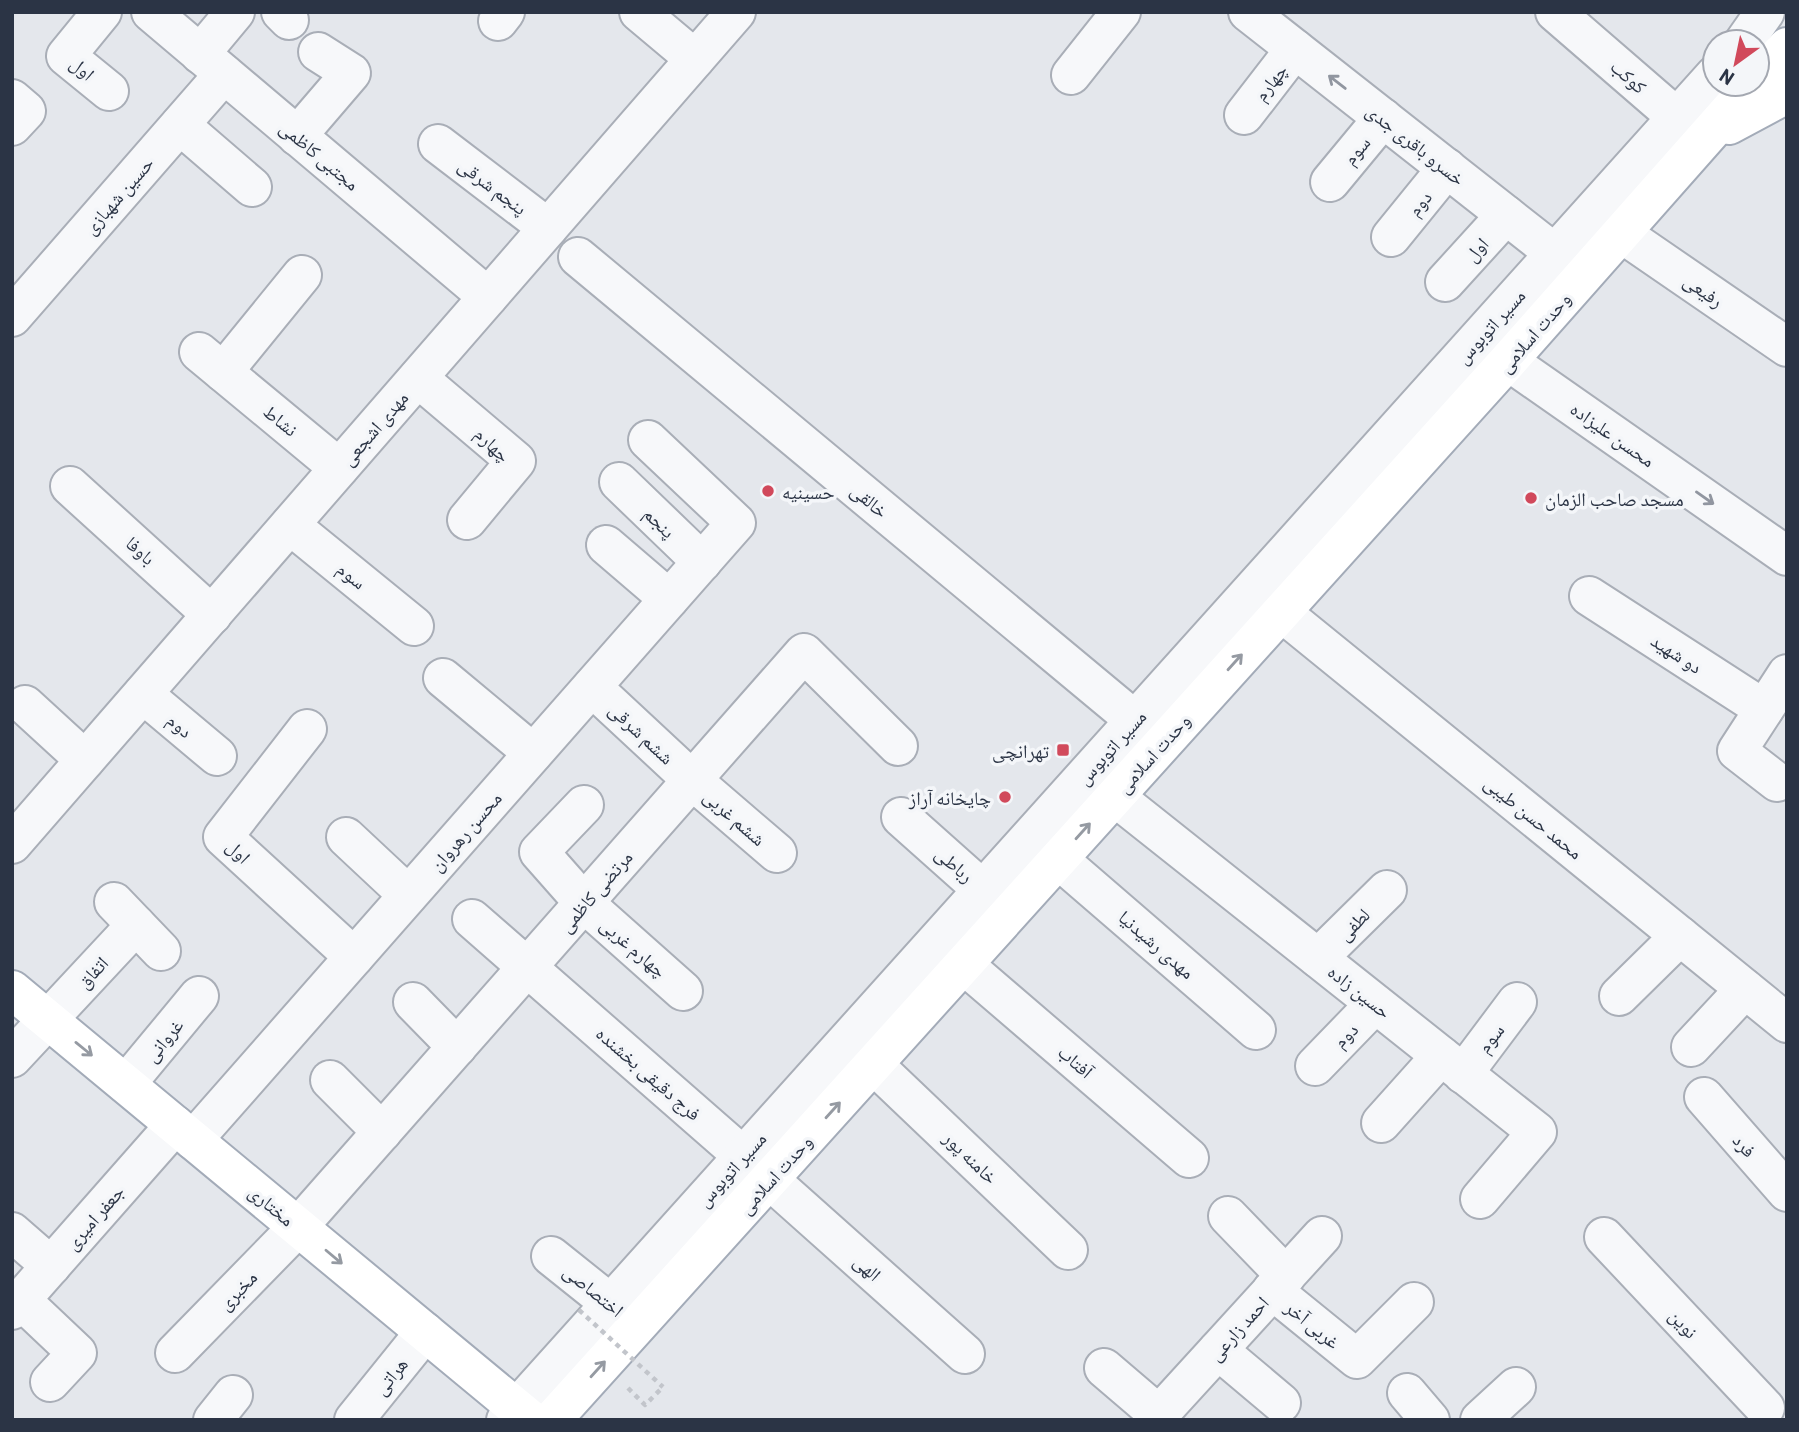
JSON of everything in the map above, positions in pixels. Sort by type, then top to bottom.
[{"type":"main road","points":[[1771,65],[1787,47]]},
{"type":"main road","points":[[1690,129],[1752,111],[1787,94]]},
{"type":"main road","name":"وحدت اسلامی","points":[[552,1420],[609,1313],[757,1167],[874,1065],[963,964],[996,901],[1058,859],[1114,796],[1148,732],[1281,612],[1508,361],[1569,265],[1621,233],[1690,129],[1733,98]]},
{"type":"main road","name":"مختاری","points":[[12,990],[425,1332],[518,1416]]},
{"type":"street","name":"اول","points":[[102,12],[66,56],[109,91]]},
{"type":"street","name":"مجتبی کاظمی","points":[[151,12],[488,297]]},
{"type":"street","points":[[212,64],[235,12]]},
{"type":"street","points":[[639,12],[695,59]]},
{"type":"street","name":"مهدی اشجعی","points":[[12,844],[736,12]]},
{"type":"street","points":[[1071,75],[1121,12]]},
{"type":"street","name":"کوکب","points":[[1555,12],[1690,129]]},
{"type":"street","points":[[1754,28],[1765,12]]},
{"type":"street","name":"چهارم","points":[[1244,115],[1274,26]]},
{"type":"street","name":"خسرو باقری جدی","points":[[1274,26],[1383,118],[1569,265]]},
{"type":"street","points":[[297,136],[351,73],[318,52]]},
{"type":"street","name":"حسین شهبازی","points":[[12,317],[180,125],[212,64]]},
{"type":"street","name":"مسیر اتوبوس","points":[[757,1167],[1690,129],[1704,98]]},
{"type":"street","points":[[12,99],[26,111],[12,126]]},
{"type":"street","name":"سوم","points":[[1330,182],[1383,118]]},
{"type":"street","points":[[180,125],[252,187]]},
{"type":"street","name":"پنجم شرقی","points":[[438,144],[548,228]]},
{"type":"street","name":"دوم","points":[[1391,237],[1447,169]]},
{"type":"street","name":"اول","points":[[1445,282],[1506,215]]},
{"type":"street","name":"رفیعی","points":[[1621,233],[1787,347]]},
{"type":"street","name":"خالقی","points":[[578,257],[1148,732]]},
{"type":"street","name":"نشاط","points":[[302,275],[211,362],[340,468]]},
{"type":"street","name":"محسن علیزاده","points":[[1508,361],[1787,556]]},
{"type":"street","name":"چهارم","points":[[418,378],[516,461],[467,520]]},
{"type":"street","name":"محسن رهروان","points":[[184,1132],[354,957],[736,523],[648,440]]},
{"type":"street","name":"پنجم","points":[[619,482],[702,562]]},
{"type":"street","name":"باوفا","points":[[70,486],[212,615]]},
{"type":"street","name":"سوم","points":[[290,525],[414,626]]},
{"type":"street","points":[[606,545],[669,599]]},
{"type":"street","name":"دو شهید","points":[[1589,596],[1764,709]]},
{"type":"street","name":"محمد حسن طیبی","points":[[1281,612],[1787,1023]]},
{"type":"street","name":"مرتضی کاظمی","points":[[298,1227],[804,653],[898,746]]},
{"type":"street","points":[[1777,782],[1737,751],[1787,674]]},
{"type":"street","points":[[443,678],[533,753]]},
{"type":"street","name":"ششم شرقی","points":[[592,687],[692,780]]},
{"type":"street","name":"دوم","points":[[143,694],[217,756]]},
{"type":"street","points":[[25,705],[85,760]]},
{"type":"street","name":"اول","points":[[307,729],[223,837],[354,957]]},
{"type":"street","name":"ششم غربی","points":[[692,780],[777,853]]},
{"type":"street","name":"حسین زاده","points":[[1114,796],[1537,1132],[1480,1199]]},
{"type":"street","name":"چهارم غربی","points":[[584,805],[540,852],[584,903],[683,991]]},
{"type":"street","name":"رباطی","points":[[901,817],[996,901]]},
{"type":"street","points":[[346,837],[408,895]]},
{"type":"street","name":"مهدی رشیدنیا","points":[[1058,859],[1256,1030]]},
{"type":"street","name":"لطفی","points":[[1318,958],[1387,890]]},
{"type":"street","name":"فرج دقیقی بخشنده","points":[[472,919],[757,1167]]},
{"type":"street","name":"اتفاق","points":[[12,1058],[137,926]]},
{"type":"street","points":[[1619,996],[1680,936]]},
{"type":"street","name":"آفتاب","points":[[963,964],[1189,1158]]},
{"type":"street","points":[[1691,1047],[1745,989]]},
{"type":"street","name":"غروانی","points":[[126,1084],[199,996]]},
{"type":"street","points":[[413,1002],[457,1047]]},
{"type":"street","name":"سوم","points":[[1381,1123],[1452,1065],[1517,1002]]},
{"type":"street","name":"دوم","points":[[1315,1066],[1375,1004]]},
{"type":"street","name":"خامنه پور","points":[[874,1065],[1068,1250]]},
{"type":"street","points":[[330,1080],[383,1132]]},
{"type":"street","name":"فرد","points":[[1704,1097],[1787,1192]]},
{"type":"street","name":"جعفر امیری","points":[[17,1305],[51,1266],[184,1132]]},
{"type":"street","name":"الهی","points":[[757,1167],[965,1354]]},
{"type":"street","points":[[1227,1216],[1279,1283]]},
{"type":"street","name":"مخبری","points":[[175,1353],[298,1227]]},
{"type":"street","points":[[12,1231],[51,1266]]},
{"type":"street","name":"احمد زارعی","points":[[1157,1417],[1322,1236]]},
{"type":"street","name":"نوین","points":[[1604,1237],[1768,1405]]},
{"type":"street","name":"اختصاصی","points":[[551,1256],[609,1313]]},
{"type":"street","name":"غربی آخر","points":[[1279,1283],[1357,1359],[1414,1302]]},
{"type":"street","points":[[17,1305],[77,1353],[50,1382]]},
{"type":"street","points":[[518,1416],[609,1313]]},
{"type":"street","name":"هراتی","points":[[354,1420],[425,1332]]},
{"type":"street","points":[[1218,1350],[1281,1403]]},
{"type":"street","points":[[1104,1368],[1157,1417]]},
{"type":"street","points":[[1480,1420],[1516,1387]]},
{"type":"path","points":[[609,1313],[663,1387],[645,1405]]},
{"type":"place","name":"حسینیه","points":[[768,491]]},
{"type":"place","name":"مسجد صاحب الزمان","points":[[1531,498]]},
{"type":"place","name":"تهرانچی","points":[[1063,750]]},
{"type":"place","name":"چایخانه آراز","points":[[1005,797]]}]
